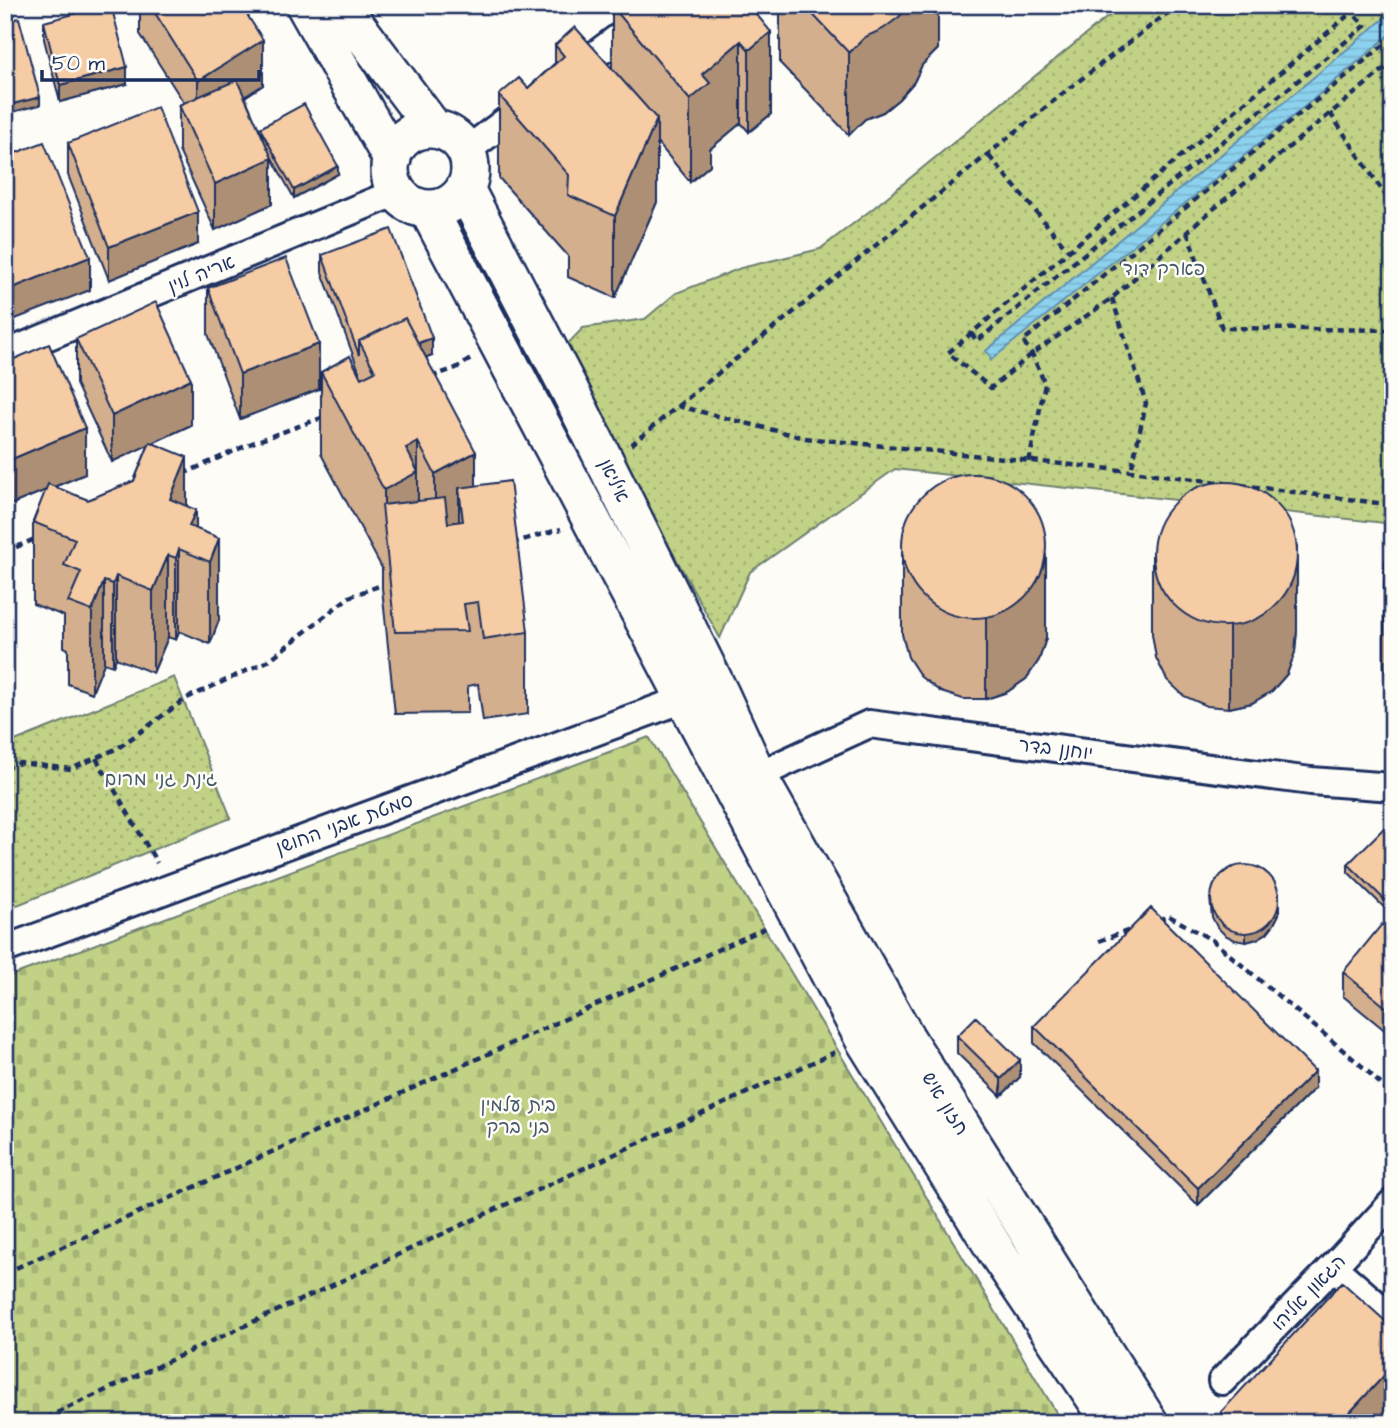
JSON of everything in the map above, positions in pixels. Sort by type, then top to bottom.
[{"type":"street","name":"איליאן","points":[[305,5],[406,186],[499,343],[684,699],[744,781]]},
{"type":"street","points":[[341,5],[434,129]]},
{"type":"street","points":[[466,150],[662,5]]},
{"type":"street","points":[[434,129],[450,134],[460,141],[470,163],[470,176],[465,189],[458,198],[439,208],[406,186],[399,144],[406,136],[416,131],[434,129]]},
{"type":"street","name":"אריה לוין","points":[[5,354],[406,186]]},
{"type":"street","name":"איליאן","points":[[465,189],[600,450],[720,694],[744,781]]},
{"type":"street","name":"סמטת אבני החושן","points":[[5,949],[684,699]]},
{"type":"street","name":"יוחנן בדר","points":[[744,781],[869,724],[1311,781],[1393,787]]},
{"type":"street","name":"חזון איש","points":[[744,781],[797,914],[863,1039],[998,1254],[1112,1423]]},
{"type":"street","name":"חזון איש","points":[[744,781],[1149,1423]]},
{"type":"street","name":"הגאון אליהו","points":[[1222,1381],[1334,1267],[1393,1202]]},
{"type":"street","points":[[1334,1267],[1393,1319]]},
{"type":"path","points":[[629,447],[1067,90],[1178,5]]},
{"type":"path","points":[[971,333],[977,341],[1366,26],[1352,12],[1352,5]]},
{"type":"path","points":[[1352,12],[948,353],[991,388],[1032,354],[1112,298],[1187,232],[1393,62]]},
{"type":"path","points":[[1029,462],[1045,384],[1023,341],[1385,44],[1393,54]]},
{"type":"path","points":[[1330,113],[1386,196],[1393,219]]},
{"type":"path","points":[[989,156],[1069,251]]},
{"type":"path","points":[[1187,232],[1223,328],[1393,330]]},
{"type":"path","points":[[1112,298],[1146,403],[1131,471]]},
{"type":"path","points":[[430,377],[456,368],[499,343]]},
{"type":"path","points":[[678,406],[806,438],[1227,483]]},
{"type":"path","points":[[178,476],[252,443],[328,415]]},
{"type":"path","points":[[1241,485],[1393,505]]},
{"type":"path","points":[[501,545],[592,521]]},
{"type":"path","points":[[5,552],[42,536]]},
{"type":"path","points":[[5,768],[20,763],[71,769],[118,748],[187,698],[268,661],[349,597],[387,583]]},
{"type":"path","points":[[96,758],[171,887]]},
{"type":"path","points":[[5,1273],[797,914]]},
{"type":"path","points":[[1158,920],[1169,916],[1212,940],[1363,1067],[1393,1096]]},
{"type":"path","points":[[1099,941],[1134,929]]},
{"type":"path","points":[[35,1423],[863,1039]]},
{"type":"green space","name":"פארק דוד","points":[[1122,5],[1393,5],[1393,524],[895,469],[750,572],[720,638],[561,351],[583,328],[645,319],[676,293],[741,268],[820,249]]},
{"type":"green space","name":"גינת גני מרום","points":[[174,677],[231,818],[5,910],[5,745]]},
{"type":"green space","name":"בית עלמין בני ברק","points":[[649,737],[1059,1417],[1049,1423],[5,1423],[5,978]]},
{"type":"water","points":[[1393,11],[1393,32],[991,360],[986,351]]},
{"type":"building","points":[[111,5],[127,67],[60,85],[44,22]]},
{"type":"building","points":[[150,5],[241,5],[263,40],[198,81]]},
{"type":"building","points":[[613,5],[749,5],[771,32],[749,50],[741,41],[702,74],[710,83],[690,100]]},
{"type":"building","points":[[804,5],[910,5],[883,29],[865,37],[849,53]]},
{"type":"building","points":[[19,18],[40,97],[5,106],[5,22]]},
{"type":"building","points":[[575,27],[657,119],[615,216],[568,195],[569,175],[499,95],[519,78],[528,88],[564,56],[555,45]]},
{"type":"building","points":[[237,80],[272,158],[215,184],[179,105]]},
{"type":"building","points":[[304,104],[338,166],[294,190],[260,128]]},
{"type":"building","points":[[157,107],[198,212],[109,247],[68,143]]},
{"type":"building","points":[[44,142],[90,257],[5,291],[5,157]]},
{"type":"building","points":[[391,229],[432,338],[418,343],[405,318],[359,341],[359,355],[322,255]]},
{"type":"building","points":[[286,258],[319,344],[240,374],[208,288]]},
{"type":"building","points":[[156,302],[191,379],[112,416],[76,339]]},
{"type":"building","points":[[405,318],[476,452],[435,474],[418,442],[406,448],[418,472],[384,490],[321,372],[350,356],[361,378],[375,371],[359,341]]},
{"type":"building","points":[[49,344],[85,428],[5,462],[5,363]]},
{"type":"building","points":[[150,442],[187,457],[170,499],[196,510],[189,526],[219,538],[210,562],[179,549],[176,558],[168,555],[153,591],[116,576],[113,584],[104,581],[92,611],[68,602],[81,572],[64,565],[75,539],[33,522],[48,484],[88,500],[134,481]]},
{"type":"building","points":[[974,474],[1001,480],[1025,495],[1040,519],[1046,546],[1040,573],[1025,597],[1001,612],[974,618],[947,612],[923,597],[908,573],[902,546],[908,519],[923,495],[947,480]]},
{"type":"building","points":[[510,481],[528,632],[483,639],[478,602],[464,604],[468,631],[395,632],[382,505],[445,498],[448,523],[463,521],[459,488]]},
{"type":"building","points":[[1225,482],[1252,488],[1276,503],[1291,527],[1297,554],[1291,581],[1276,605],[1252,620],[1225,626],[1198,620],[1174,605],[1159,581],[1153,554],[1159,527],[1174,503],[1198,488]]},
{"type":"building","points":[[1393,542],[1393,609],[1384,585],[1385,561]]},
{"type":"building","points":[[1390,822],[1393,825],[1393,908],[1348,864]]},
{"type":"building","points":[[1245,865],[1258,867],[1269,875],[1277,886],[1277,912],[1269,923],[1258,931],[1245,933],[1232,931],[1221,923],[1213,912],[1211,899],[1213,886],[1221,875],[1232,867]]},
{"type":"building","points":[[1151,908],[1315,1071],[1198,1188],[1034,1026]]},
{"type":"building","points":[[1382,924],[1393,932],[1393,1013],[1343,972]]},
{"type":"building","points":[[976,1017],[1020,1060],[1001,1079],[957,1036]]},
{"type":"building","points":[[1342,1282],[1393,1328],[1393,1366],[1340,1423],[1234,1423],[1221,1412]]}]
